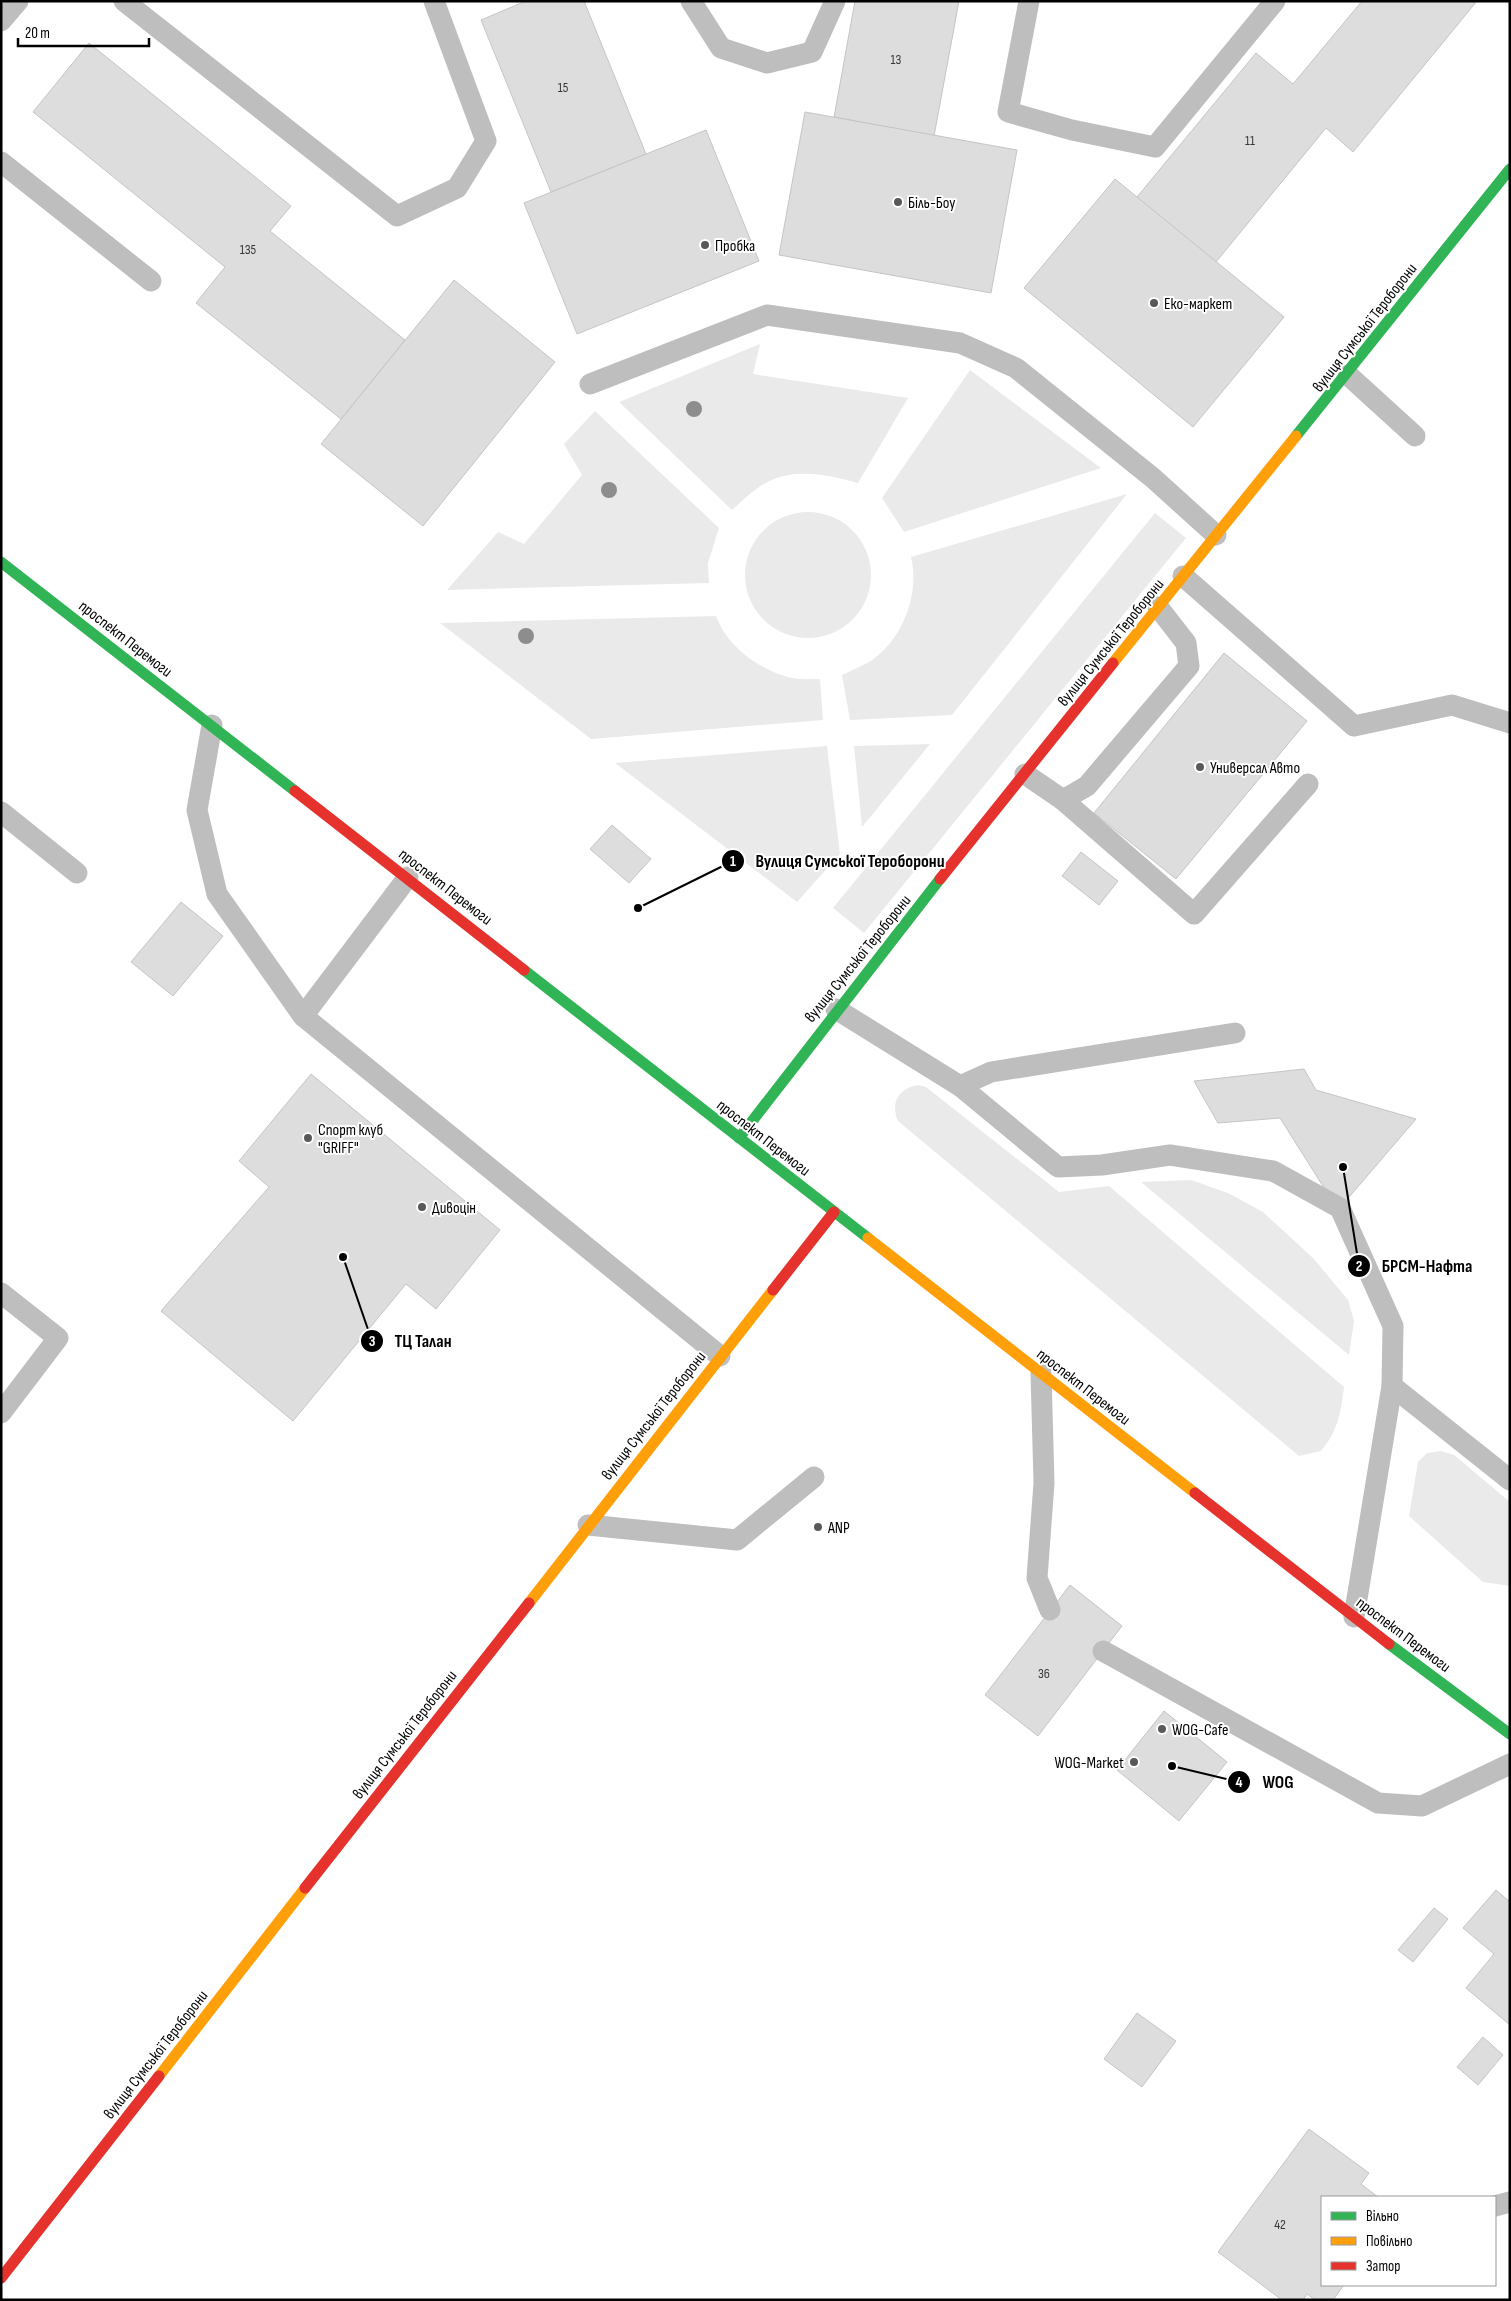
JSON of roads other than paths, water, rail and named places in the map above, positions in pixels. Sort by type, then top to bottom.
[{"type":"street","name":"вулиця Сумської Тероборони","points":[[739,1138],[836,1008],[1216,535],[1348,375],[1510,169]]},
{"type":"street","name":"проспект Перемоги","points":[[1,562],[408,877],[739,1138],[1354,1617],[1510,1734]]},
{"type":"street","name":"вулиця Сумської Тероборони","points":[[1,2278],[834,1212]]},
{"type":"lane","points":[[1,20],[18,1]]},
{"type":"lane","points":[[124,1],[396,216],[457,188],[486,141],[434,1]]},
{"type":"lane","points":[[692,1],[721,48],[767,63],[812,52],[835,1]]},
{"type":"lane","points":[[1029,1],[1008,112],[1072,130],[1156,147],[1274,1]]},
{"type":"lane","points":[[1,162],[151,281]]},
{"type":"lane","points":[[590,384],[767,315],[960,343],[1016,368],[1153,478],[1216,535]]},
{"type":"lane","points":[[1348,375],[1415,436]]},
{"type":"lane","points":[[1183,576],[1354,726],[1452,705],[1510,723]]},
{"type":"lane","points":[[1063,800],[1087,786],[1190,666],[1186,643],[1158,607]]},
{"type":"lane","points":[[212,725],[197,810],[218,894],[303,1016],[720,1356]]},
{"type":"lane","points":[[1025,774],[1063,800],[1194,914],[1308,784]]},
{"type":"lane","points":[[1,812],[78,873]]},
{"type":"lane","points":[[303,1016],[408,877]]},
{"type":"lane","points":[[836,1008],[960,1086],[1058,1167],[1102,1165],[1170,1155],[1273,1171],[1340,1208],[1392,1326],[1392,1386],[1354,1617]]},
{"type":"lane","points":[[960,1086],[991,1072],[1235,1033]]},
{"type":"lane","points":[[1,1292],[58,1338],[1,1413]]},
{"type":"lane","points":[[1041,1373],[1044,1483],[1037,1578],[1050,1610]]},
{"type":"lane","points":[[1392,1386],[1510,1480]]},
{"type":"lane","points":[[588,1525],[737,1540],[814,1477]]},
{"type":"lane","points":[[1103,1651],[1378,1802],[1422,1806],[1510,1764]]},
{"type":"lane","points":[[1496,2206],[1510,2202]]},
{"type":"place","name":"Біль-Боу","points":[[898,202]]},
{"type":"place","name":"Пробка","points":[[705,245]]},
{"type":"place","name":"Еко-маркет","points":[[1154,303]]},
{"type":"place","name":"Универсал Авто","points":[[1200,767]]},
{"type":"place","name":"Вулиця Сумської Тероборони","points":[[638,908]]},
{"type":"place","name":"Спорт клуб \"GRIFF\"","points":[[308,1138]]},
{"type":"place","name":"БРСМ-Нафта","points":[[1343,1167]]},
{"type":"place","name":"Дивоцін","points":[[422,1207]]},
{"type":"place","name":"ТЦ Талан","points":[[343,1257]]},
{"type":"place","name":"ANP","points":[[818,1527]]},
{"type":"place","name":"WOG-Cafe","points":[[1162,1729]]},
{"type":"place","name":"WOG-Market","points":[[1134,1762]]},
{"type":"place","name":"WOG","points":[[1172,1766]]}]
